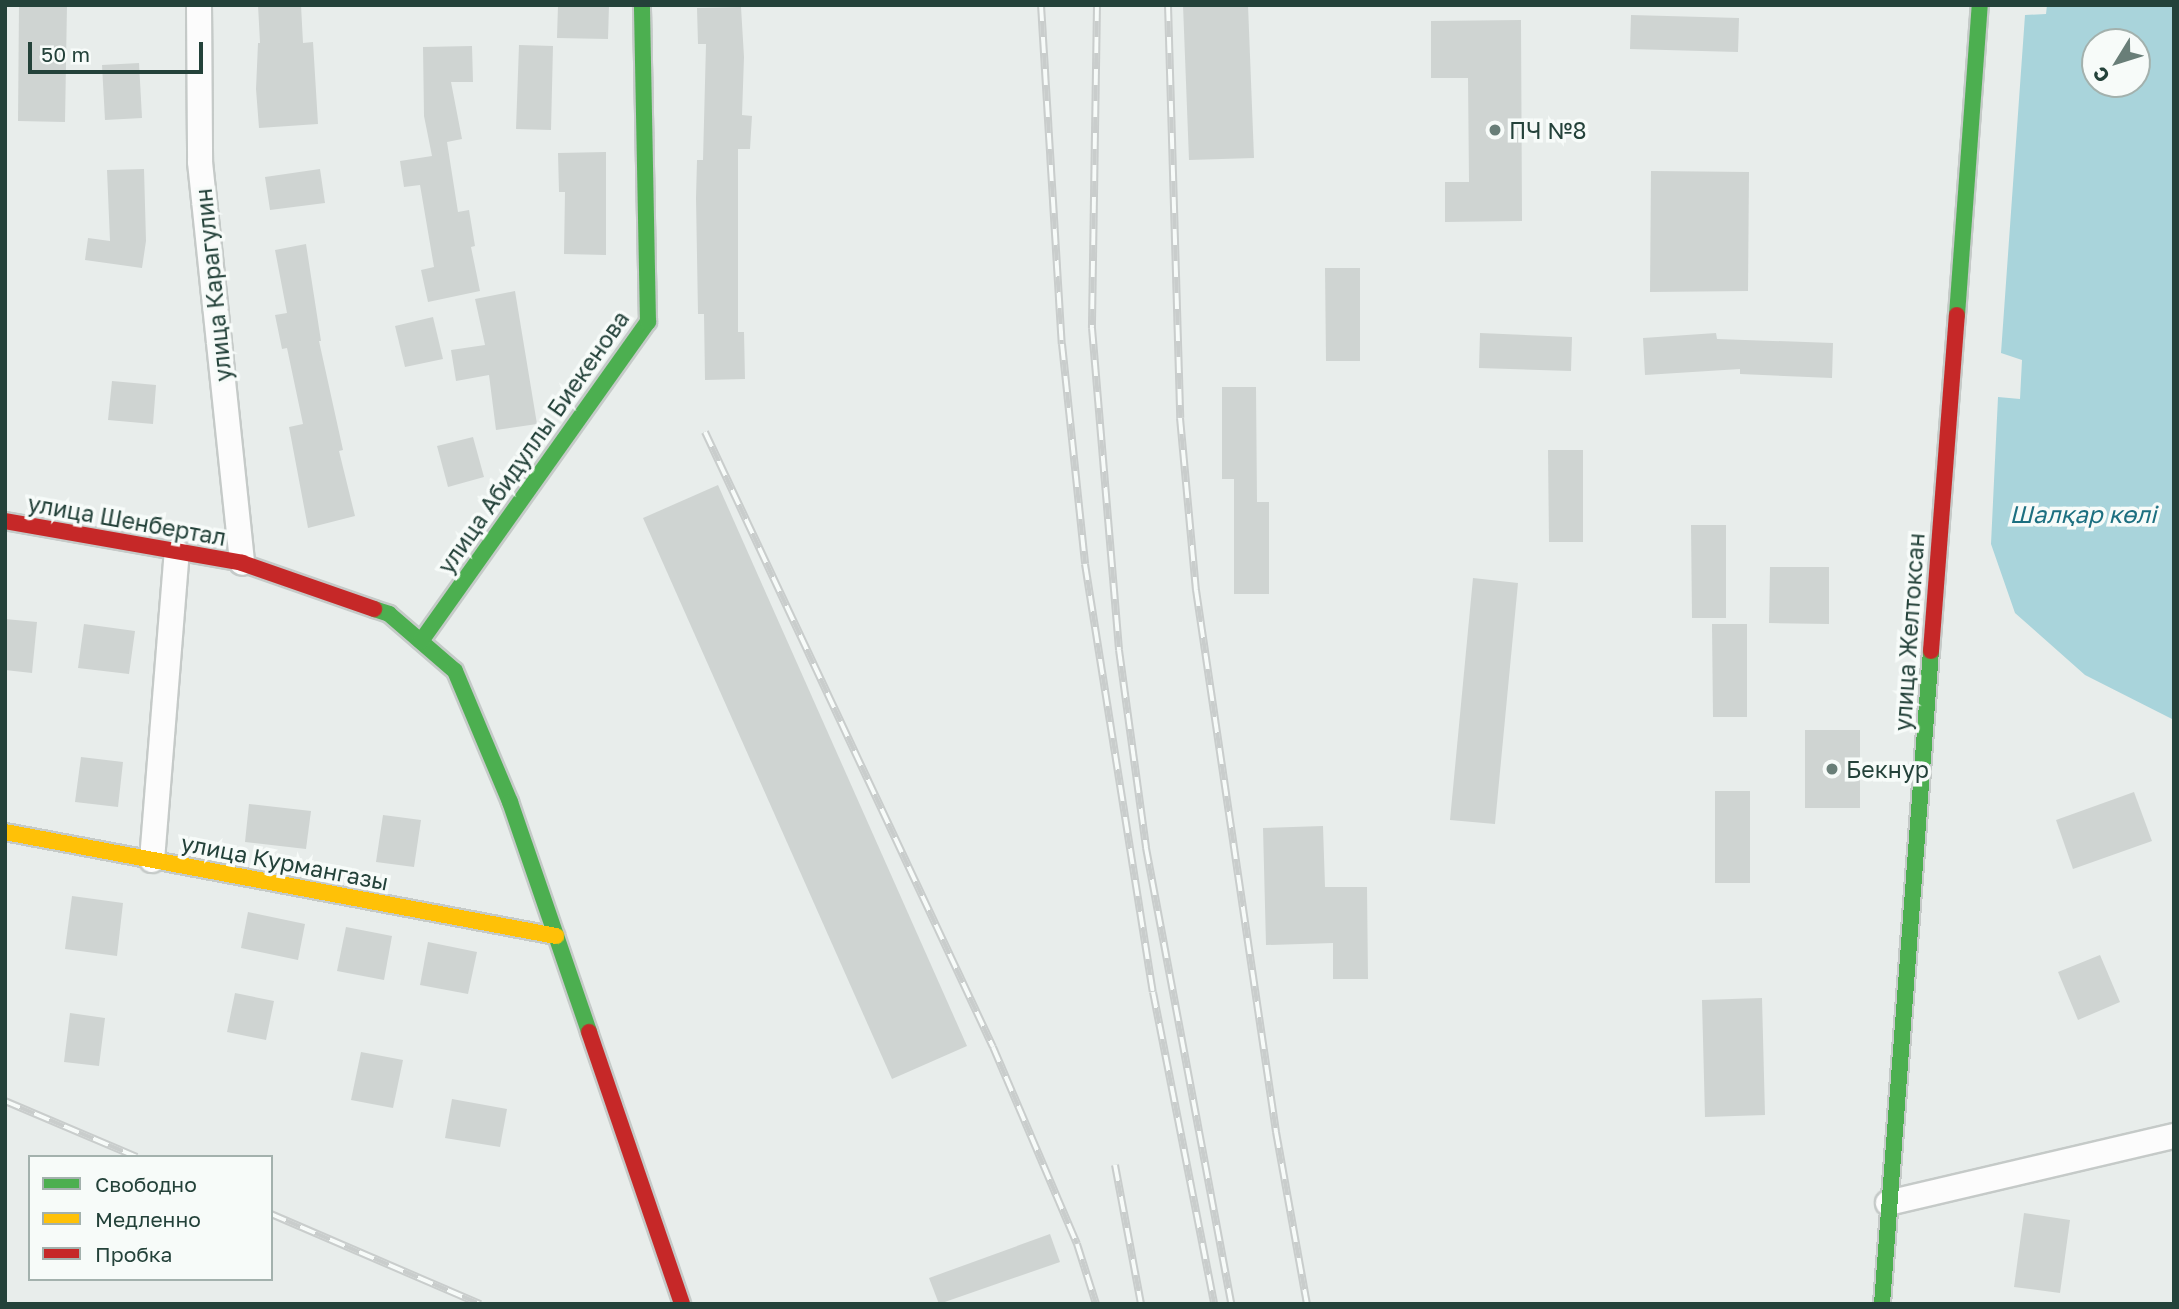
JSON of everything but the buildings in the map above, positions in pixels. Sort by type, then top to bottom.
[{"type":"street","name":"улица Карагулин","points":[[200,5],[200,162],[242,563]]},
{"type":"street","name":"улица Абидуллы Биекенова","points":[[421,641],[648,322],[642,5]]},
{"type":"street","name":"улица Желтоксан","points":[[1881,1304],[1980,5]]},
{"type":"street","name":"улица Шенбертал","points":[[5,521],[242,563],[388,614],[455,671],[510,802],[682,1304]]},
{"type":"street","points":[[152,860],[177,552]]},
{"type":"street","name":"улица Курмангазы","points":[[5,832],[556,936]]},
{"type":"street","points":[[1888,1203],[2174,1136]]},
{"type":"water","name":"Шалқар көлі","points":[[2047,5],[2174,5],[2174,720],[2085,675],[2015,613],[1991,544],[1998,397],[2020,399],[2022,360],[2001,353],[2025,15],[2046,14]]},
{"type":"railway","points":[[1041,5],[1062,344],[1085,564],[1153,992],[1214,1304]]},
{"type":"railway","points":[[1097,5],[1092,328],[1119,650],[1146,848],[1231,1304]]},
{"type":"railway","points":[[1168,5],[1180,418],[1196,590],[1276,1132],[1307,1304]]},
{"type":"railway","points":[[705,432],[993,1047],[1077,1244],[1096,1304]]},
{"type":"railway","points":[[5,1101],[132,1155]]},
{"type":"railway","points":[[1115,1165],[1141,1304]]},
{"type":"railway","points":[[273,1215],[480,1304]]},
{"type":"traffic: fast","points":[[421,641],[648,322],[642,5]]},
{"type":"traffic: fast","points":[[1957,315],[1980,5]]},
{"type":"traffic: fast","points":[[374,609],[389,614],[455,671],[510,802],[589,1032]]},
{"type":"traffic: fast","points":[[1882,1304],[1931,651]]},
{"type":"traffic: slow","points":[[5,832],[556,936]]},
{"type":"traffic: jam","points":[[1931,651],[1957,315]]},
{"type":"traffic: jam","points":[[5,521],[242,563],[374,609]]},
{"type":"traffic: jam","points":[[589,1032],[682,1304]]},
{"type":"place","name":"ПЧ №8","points":[[1495,130]]},
{"type":"place","name":"Бекнур","points":[[1832,769]]}]
